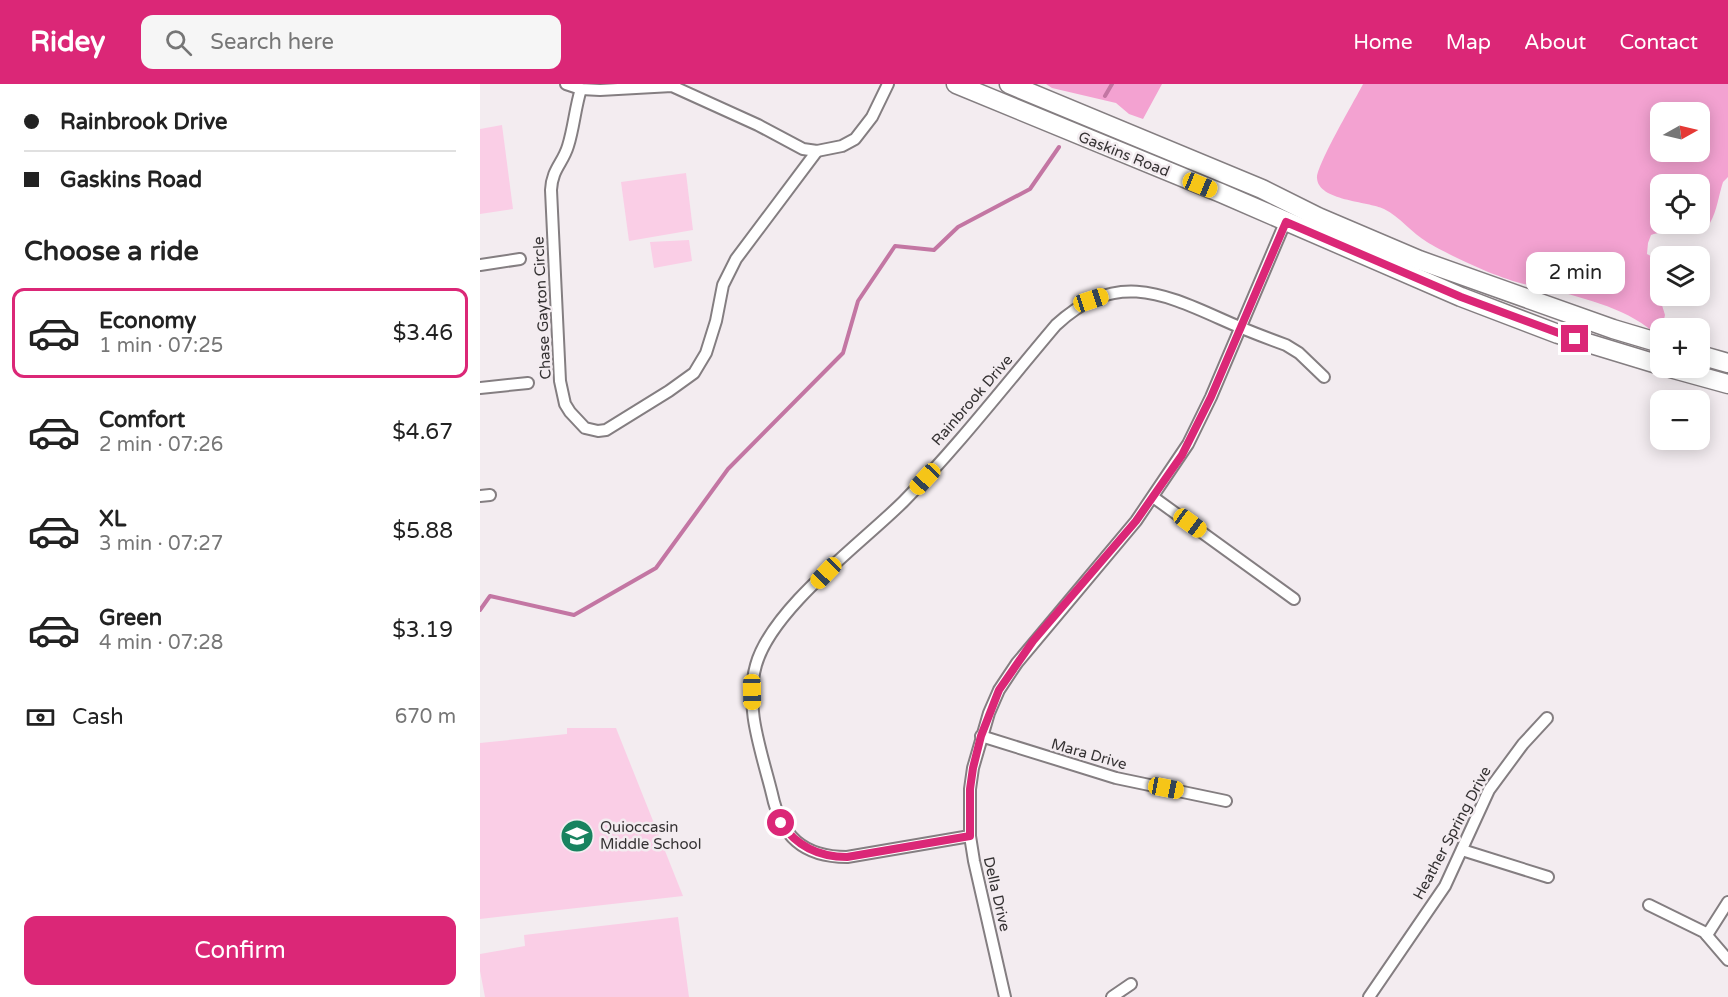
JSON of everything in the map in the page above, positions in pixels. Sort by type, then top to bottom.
[{"type":"main road","name":"Gaskins Road","points":[[956,84],[1221,193],[1507,315],[1592,345],[1650,362]]},
{"type":"main road","name":"Gaskins Road","points":[[1009,84],[1262,189],[1293,205],[1419,260],[1650,340]]},
{"type":"main road","points":[[1710,358],[1728,363]]},
{"type":"main road","points":[[1706,378],[1728,384]]},
{"type":"street","points":[[566,84],[581,89],[600,90],[672,86],[758,125],[803,149],[817,151],[842,146],[855,139],[872,117],[888,84]]},
{"type":"street","name":"Chase Gayton Circle","points":[[581,89],[568,148],[553,173],[551,190],[560,381],[565,404],[570,412],[585,428],[592,431],[606,430],[694,373],[706,353],[716,321],[723,285],[736,259],[817,151]]},
{"type":"street","name":"Della Drive","points":[[1005,997],[970,836],[970,789],[981,736],[999,690],[1017,663],[1136,521],[1175,466],[1197,428],[1293,205]]},
{"type":"street","points":[[480,265],[520,259]]},
{"type":"street","name":"Rainbrook Drive","points":[[970,836],[847,857],[819,854],[792,838],[781,823],[774,806],[752,704],[756,664],[768,638],[805,594],[925,479],[1056,325],[1078,307],[1091,300],[1116,293],[1140,291],[1157,293],[1286,345],[1299,353],[1324,377]]},
{"type":"street","points":[[480,388],[528,383]]},
{"type":"street","points":[[1153,497],[1294,598]]},
{"type":"street","name":"Heather Spring Drive","points":[[1369,997],[1435,900],[1462,850],[1489,790],[1516,752],[1547,718]]},
{"type":"street","name":"Mara Drive","points":[[981,736],[1116,777],[1226,801]]},
{"type":"street","points":[[1462,850],[1548,877]]},
{"type":"street","points":[[1707,935],[1728,902]]},
{"type":"street","points":[[1649,905],[1677,917],[1707,935],[1728,960]]},
{"type":"street","points":[[1112,997],[1131,984]]},
{"type":"shaded area","points":[[1046,84],[1162,84],[1143,119],[1129,114],[1116,103],[1052,88]]},
{"type":"shaded area","points":[[1363,84],[1728,84],[1728,177],[1723,182],[1710,223],[1710,174],[1650,174],[1650,234],[1654,234],[1651,235],[1648,243],[1647,254],[1650,256],[1650,306],[1662,306],[1665,315],[1664,318],[1650,318],[1650,330],[1615,309],[1541,286],[1500,277],[1427,242],[1384,209],[1334,196],[1320,186],[1317,178],[1329,146]]},
{"type":"shaded area","points":[[502,125],[513,209],[480,214],[480,129]]},
{"type":"shaded area","points":[[686,173],[693,230],[629,241],[621,182]]},
{"type":"shaded area","points":[[689,240],[692,261],[654,268],[650,242]]},
{"type":"shaded area","points":[[567,728],[616,728],[683,896],[480,919],[480,743],[567,734]]},
{"type":"shaded area","points":[[678,917],[689,997],[485,997],[480,971],[480,954],[525,946],[524,935]]},
{"type":"waterway","points":[[1105,96],[1112,84]]},
{"type":"waterway","points":[[480,610],[490,596],[574,615],[656,568],[728,469],[843,353],[858,301],[895,246],[934,250],[958,227],[1030,189],[1059,147]]},
{"type":"place","name":"Quioccasin Middle School","points":[[577,836]]},
{"type":"route","points":[[781,823],[792,838],[804,847],[831,857],[847,857],[970,836],[970,789],[973,768],[981,736],[999,690],[1033,641],[1136,521],[1182,455],[1211,397],[1286,222],[1461,297],[1575,339]]}]
